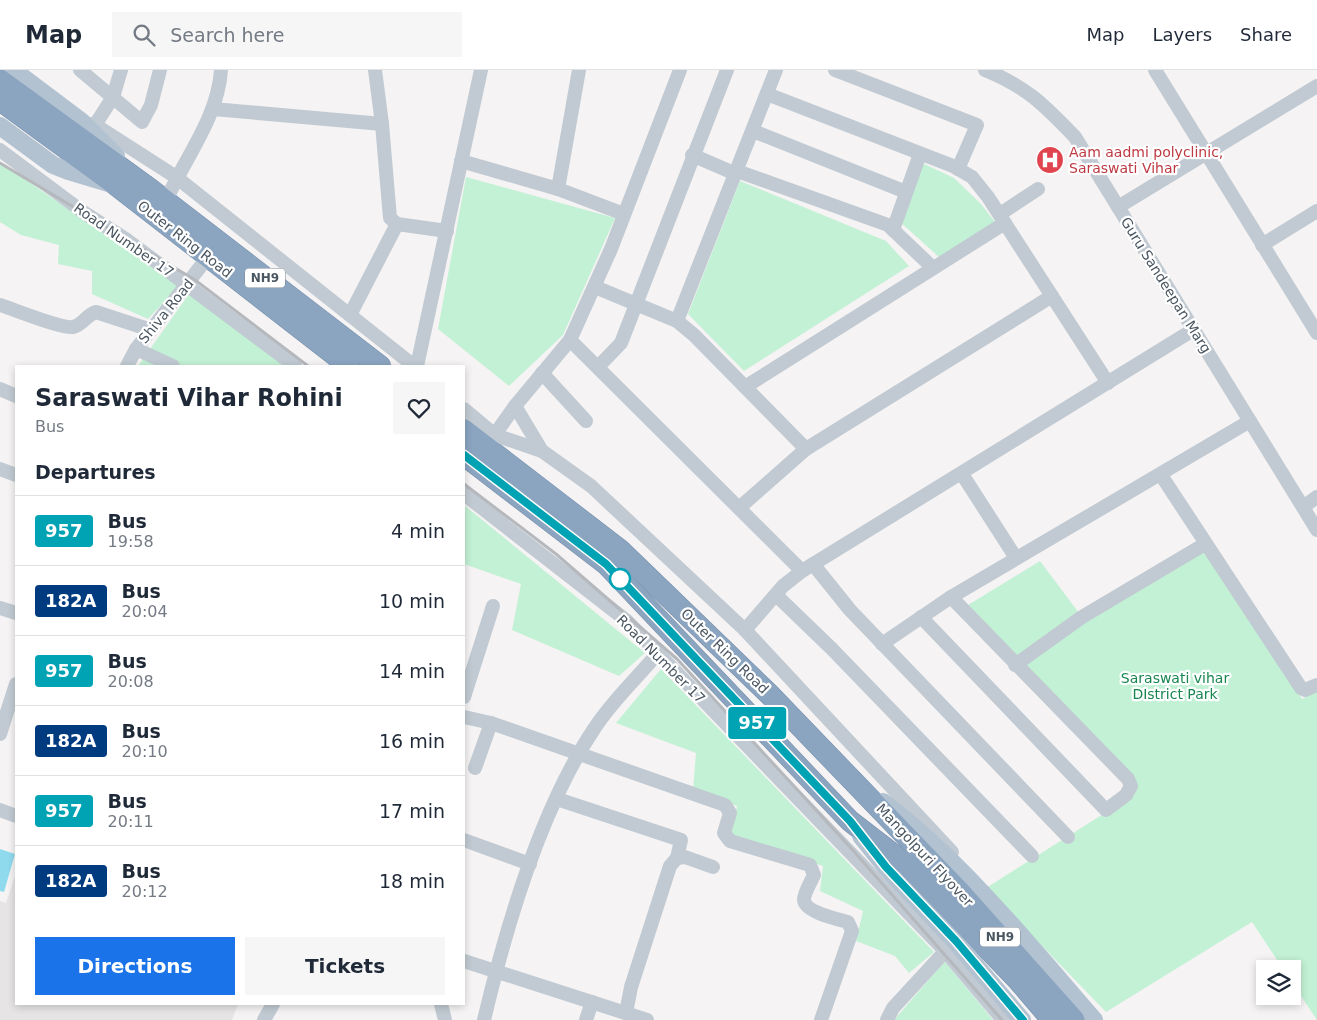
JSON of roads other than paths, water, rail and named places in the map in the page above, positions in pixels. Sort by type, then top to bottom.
[{"type":"highway","name":"NH9","points":[[0,80],[158,196]]},
{"type":"highway","name":"Outer Ring Road","points":[[0,100],[116,185],[348,365]]},
{"type":"highway","name":"Outer Ring Road","points":[[158,196],[379,365]]},
{"type":"highway","name":"Outer Ring Road","points":[[465,430],[490,441],[620,550],[855,780]]},
{"type":"highway","name":"Outer Ring Road","points":[[465,456],[606,564],[850,821]]},
{"type":"highway","name":"Mangolpuri Flyover","points":[[855,780],[926,855],[1074,1020]]},
{"type":"highway","name":"Mangolpuri Flyover","points":[[850,821],[907,865],[1017,979],[1052,1020]]},
{"type":"main road","points":[[13,70],[89,124],[158,196]]},
{"type":"main road","points":[[0,126],[53,165],[116,185]]},
{"type":"main road","name":"Outer Ring Road","points":[[855,780],[918,828],[989,900],[1094,1020]]},
{"type":"main road","name":"Outer Ring Road","points":[[850,821],[950,946],[1022,1020]]},
{"type":"street","points":[[80,70],[142,122],[152,105],[160,70]]},
{"type":"street","points":[[121,70],[113,97],[89,124],[176,177],[414,365]]},
{"type":"street","points":[[158,196],[176,177],[213,109],[221,70]]},
{"type":"street","points":[[375,70],[382,124],[390,218],[397,224],[447,231]]},
{"type":"street","points":[[415,365],[447,231],[481,70]]},
{"type":"street","points":[[558,189],[579,70]]},
{"type":"street","points":[[490,441],[515,406],[570,340],[595,287],[680,70]]},
{"type":"street","points":[[598,368],[621,343],[692,155],[727,70]]},
{"type":"street","points":[[677,321],[776,70]]},
{"type":"street","points":[[835,70],[978,125],[958,170]]},
{"type":"street","name":"Guru Sandeepan Marg","points":[[985,70],[1022,87],[1048,108],[1075,137],[1317,530]]},
{"type":"street","points":[[1155,70],[1262,245],[1315,325]]},
{"type":"street","points":[[1118,207],[1317,86]]},
{"type":"street","points":[[767,94],[920,154],[972,177],[1002,218],[1108,383]]},
{"type":"street","points":[[213,109],[382,124]]},
{"type":"street","points":[[753,132],[906,192]]},
{"type":"street","name":"Road Number 17","points":[[0,150],[83,212],[127,240],[294,365]]},
{"type":"street","points":[[893,230],[920,154]]},
{"type":"street","points":[[692,155],[888,225],[933,268]]},
{"type":"street","points":[[461,161],[558,189],[624,214]]},
{"type":"street","points":[[745,387],[933,268],[1002,218],[1038,189]]},
{"type":"street","points":[[1262,245],[1317,211]]},
{"type":"street","points":[[350,315],[397,224]]},
{"type":"street","name":"Shiva Road","points":[[128,365],[136,349],[208,258]]},
{"type":"street","points":[[595,287],[677,321],[694,335],[806,449]]},
{"type":"street","points":[[739,508],[806,449],[1052,296]]},
{"type":"street","points":[[0,305],[67,327],[81,323],[89,314],[96,312],[151,330]]},
{"type":"street","points":[[745,630],[776,595],[808,568],[1193,330]]},
{"type":"street","points":[[570,340],[739,508],[808,568],[1068,837]]},
{"type":"street","points":[[136,349],[170,365]]},
{"type":"street","points":[[542,373],[586,421]]},
{"type":"street","points":[[1,392],[15,396]]},
{"type":"street","points":[[515,406],[542,450],[591,486],[745,630],[1007,910],[1100,1020]]},
{"type":"street","points":[[465,410],[490,441],[542,450]]},
{"type":"street","points":[[882,644],[951,597],[1250,421]]},
{"type":"street","points":[[0,468],[15,474]]},
{"type":"street","points":[[962,474],[1016,558]]},
{"type":"street","points":[[1161,475],[1300,688],[1305,690],[1317,686]]},
{"type":"street","name":"Road Number 17","points":[[465,495],[627,621],[950,946],[1003,1020]]},
{"type":"street","points":[[1303,507],[1317,497]]},
{"type":"street","points":[[1015,664],[1082,617],[1205,544]]},
{"type":"street","points":[[776,595],[832,649],[1032,856]]},
{"type":"street","points":[[921,618],[1106,810],[1126,795],[1131,786],[1128,779],[951,597]]},
{"type":"street","points":[[465,694],[493,606]]},
{"type":"street","points":[[0,608],[15,613]]},
{"type":"street","points":[[484,1020],[495,971],[530,864],[557,799],[580,753],[604,715],[658,653]]},
{"type":"street","points":[[0,734],[4,705],[15,690]]},
{"type":"street","points":[[465,717],[491,723],[580,753],[725,805],[730,813],[724,833],[730,841],[810,865],[814,875],[804,900],[806,906],[811,910],[848,922],[852,931],[820,1020]]},
{"type":"street","points":[[475,768],[491,723]]},
{"type":"street","points":[[557,799],[681,840],[677,858],[666,877],[631,987],[626,1013]]},
{"type":"street","points":[[0,810],[15,816]]},
{"type":"street","points":[[465,840],[530,864]]},
{"type":"street","points":[[677,858],[685,857],[713,868]]},
{"type":"street","points":[[886,1020],[893,1008],[950,946]]},
{"type":"street","points":[[465,961],[647,1020]]},
{"type":"street","points":[[586,1020],[592,1002]]},
{"type":"street","points":[[264,1020],[272,1005]]},
{"type":"street","points":[[441,1005],[445,1020]]},
{"type":"water","points":[[0,849],[15,854],[4,892],[0,891]]},
{"type":"railway","points":[[0,163],[195,280],[307,365]]},
{"type":"railway","points":[[465,485],[556,554],[677,659],[850,847],[1002,1020]]},
{"type":"place","name":"Aam aadmi polyclinic, Saraswati Vihar","points":[[1050,160]]},
{"type":"park label","name":"Saraswati vihar DIstrict Park","points":[[1175,686]]}]
